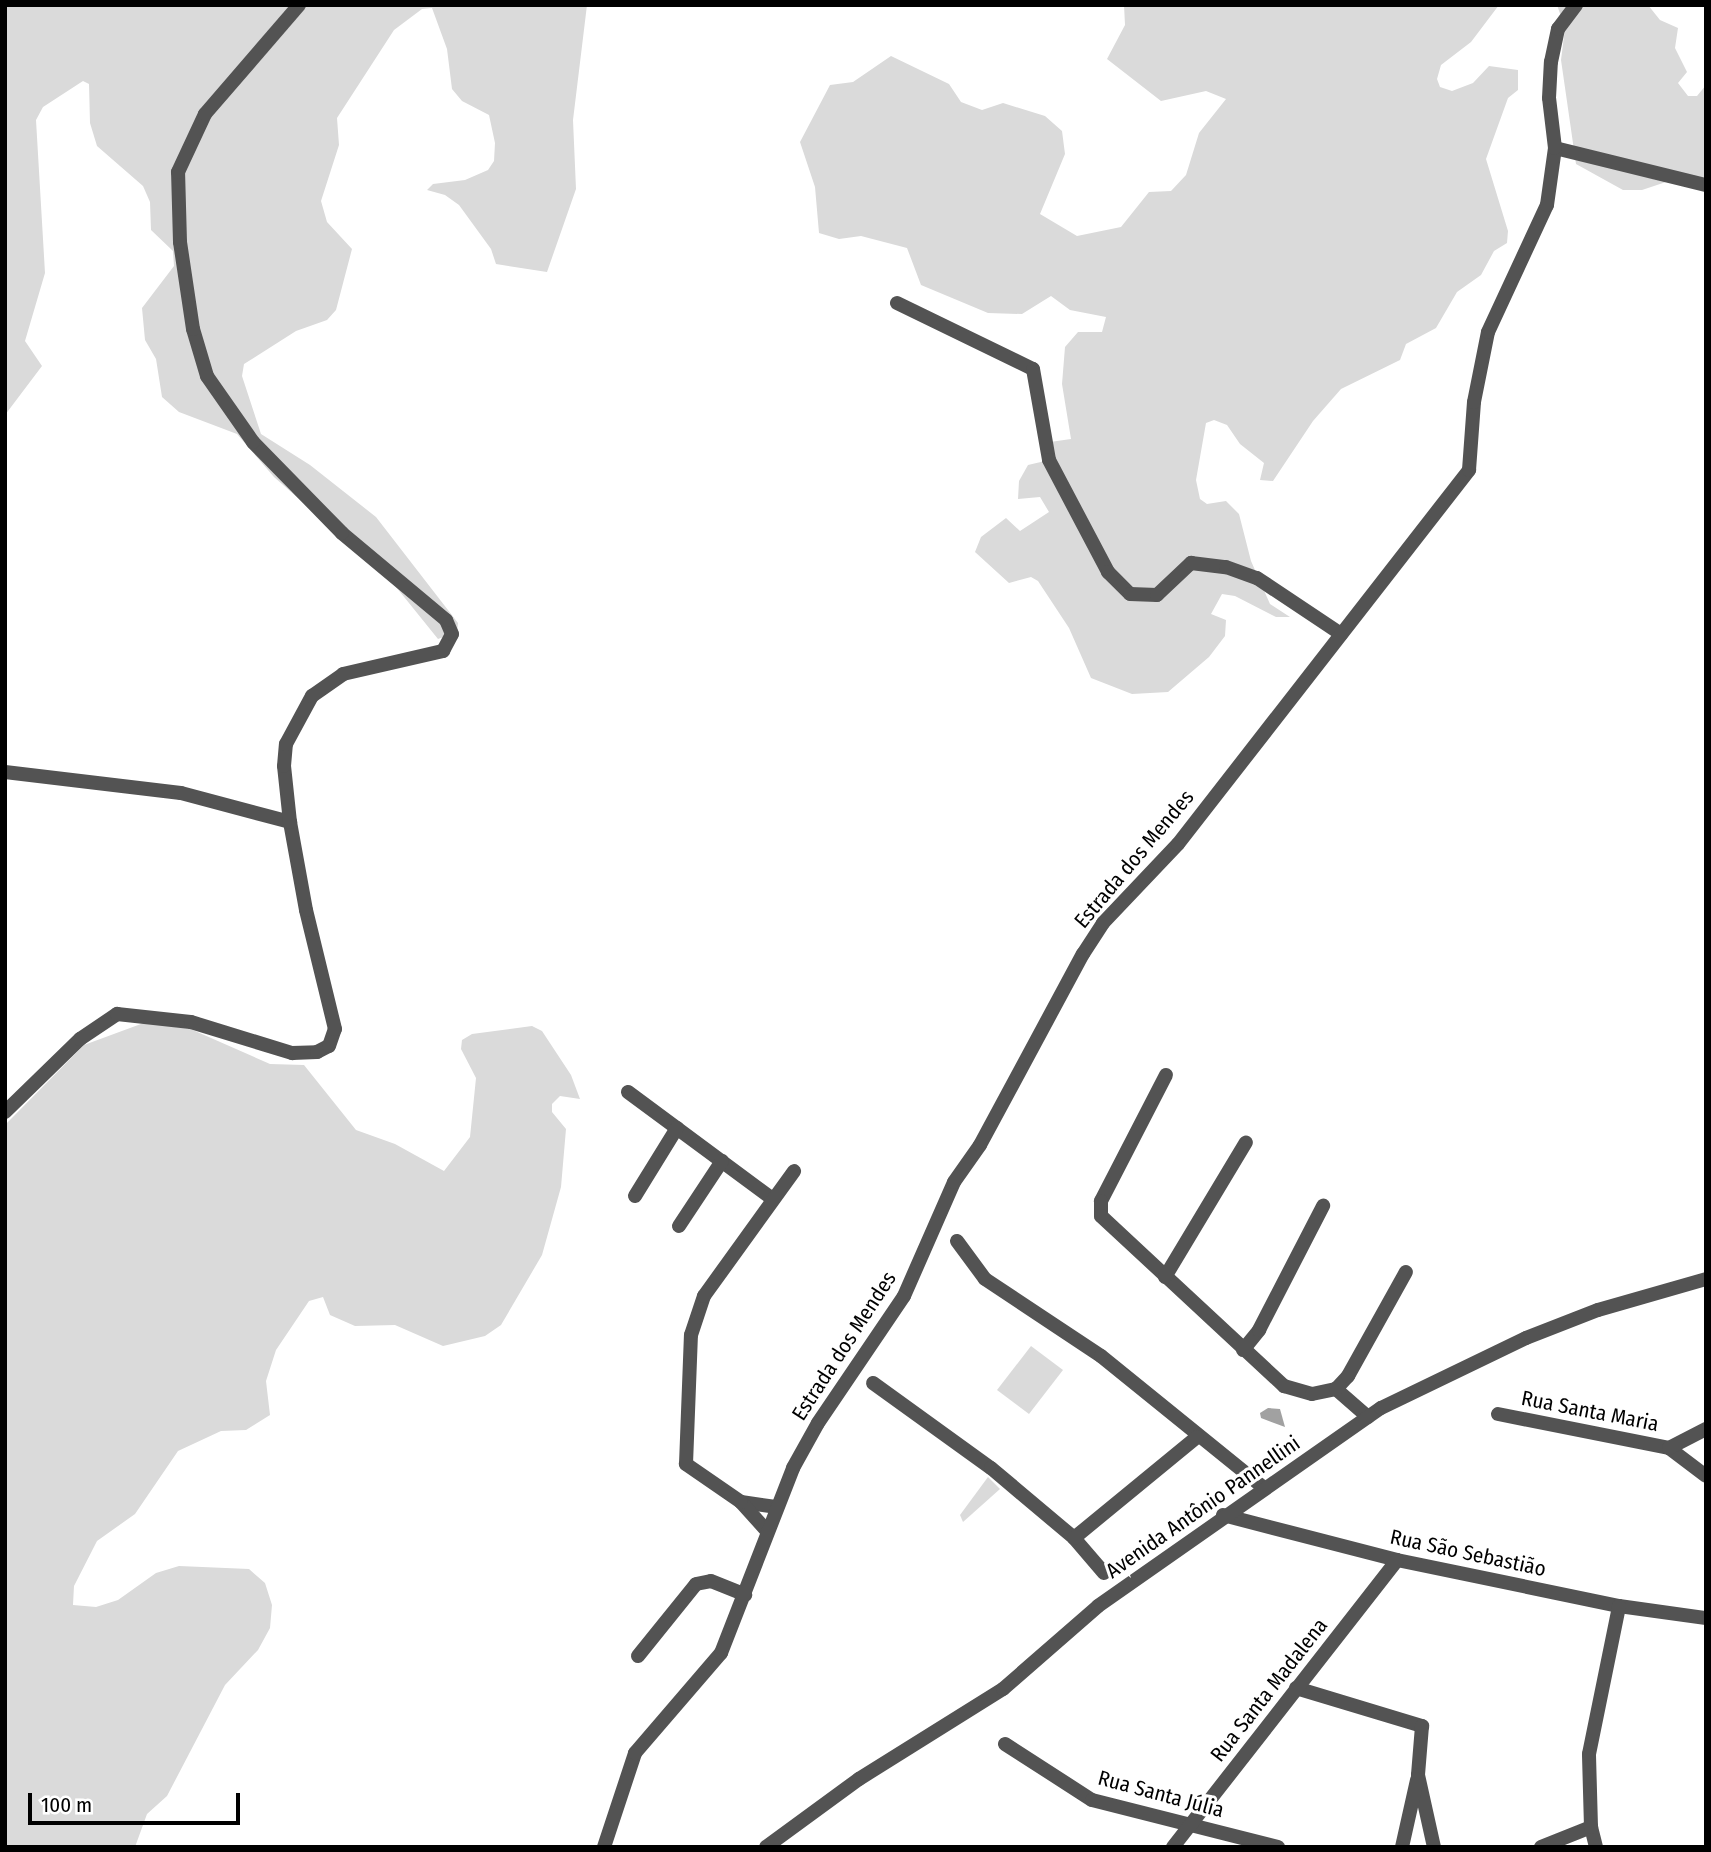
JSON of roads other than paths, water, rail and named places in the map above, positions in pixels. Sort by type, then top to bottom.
[{"type":"street","points":[[5,1112],[80,1039],[117,1014],[191,1022],[292,1053],[317,1052],[328,1046],[335,1029],[306,910],[290,822],[284,766],[286,744],[312,696],[343,674],[443,651],[452,634],[446,620],[342,533],[253,442],[207,376],[193,329],[180,242],[178,172],[205,114],[299,5]]},
{"type":"street","name":"Estrada dos Mendes","points":[[604,1847],[635,1753],[721,1653],[776,1507],[818,1423],[904,1296],[954,1182],[980,1145],[1083,954],[1103,923],[1178,844],[1469,470],[1474,402],[1488,332],[1547,205],[1555,148],[1549,98],[1551,62],[1558,29],[1576,5]]},
{"type":"street","points":[[1555,148],[1706,186]]},
{"type":"street","points":[[897,303],[1033,369],[1049,460],[1108,572],[1129,594],[1157,595],[1191,563],[1226,567],[1257,578],[1341,634]]},
{"type":"street","points":[[5,772],[181,793],[290,822]]},
{"type":"street","points":[[1166,1075],[1099,1210],[1105,1223],[1284,1386],[1312,1394],[1336,1389],[1348,1376],[1406,1272]]},
{"type":"street","points":[[628,1092],[771,1198]]},
{"type":"street","points":[[635,1196],[677,1128]]},
{"type":"street","points":[[1165,1277],[1247,1142]]},
{"type":"street","points":[[679,1226],[722,1161]]},
{"type":"street","points":[[767,1531],[741,1502],[687,1464],[691,1335],[705,1296],[771,1198],[794,1171]]},
{"type":"street","points":[[1243,1350],[1259,1330],[1323,1206]]},
{"type":"street","points":[[957,1241],[985,1279],[1101,1356],[1197,1437],[1264,1488]]},
{"type":"street","name":"Avenida Antônio Pannellini","points":[[766,1847],[859,1779],[1003,1689],[1098,1606],[1223,1515],[1368,1417],[1455,1368],[1526,1338],[1598,1310],[1706,1279]]},
{"type":"street","points":[[873,1383],[991,1468],[1074,1538],[1104,1573]]},
{"type":"street","points":[[1336,1389],[1368,1417]]},
{"type":"street","name":"Rua Santa Maria","points":[[1499,1414],[1669,1448],[1706,1476]]},
{"type":"street","points":[[1669,1448],[1706,1429]]},
{"type":"street","points":[[1074,1538],[1197,1437]]},
{"type":"street","points":[[741,1502],[776,1507]]},
{"type":"street","name":"Rua São Sebastião","points":[[1223,1515],[1397,1560],[1619,1606],[1706,1618]]},
{"type":"street","name":"Rua Santa Madalena","points":[[1173,1847],[1397,1560]]},
{"type":"street","points":[[638,1656],[696,1584],[711,1581],[745,1595]]},
{"type":"street","points":[[1596,1847],[1591,1827],[1589,1754],[1619,1606]]},
{"type":"street","points":[[1296,1688],[1422,1726],[1418,1775],[1402,1847]]},
{"type":"street","name":"Rua Santa Júlia","points":[[1005,1744],[1093,1800],[1278,1847]]},
{"type":"street","points":[[1418,1775],[1434,1847]]},
{"type":"street","points":[[1541,1847],[1591,1827]]}]
